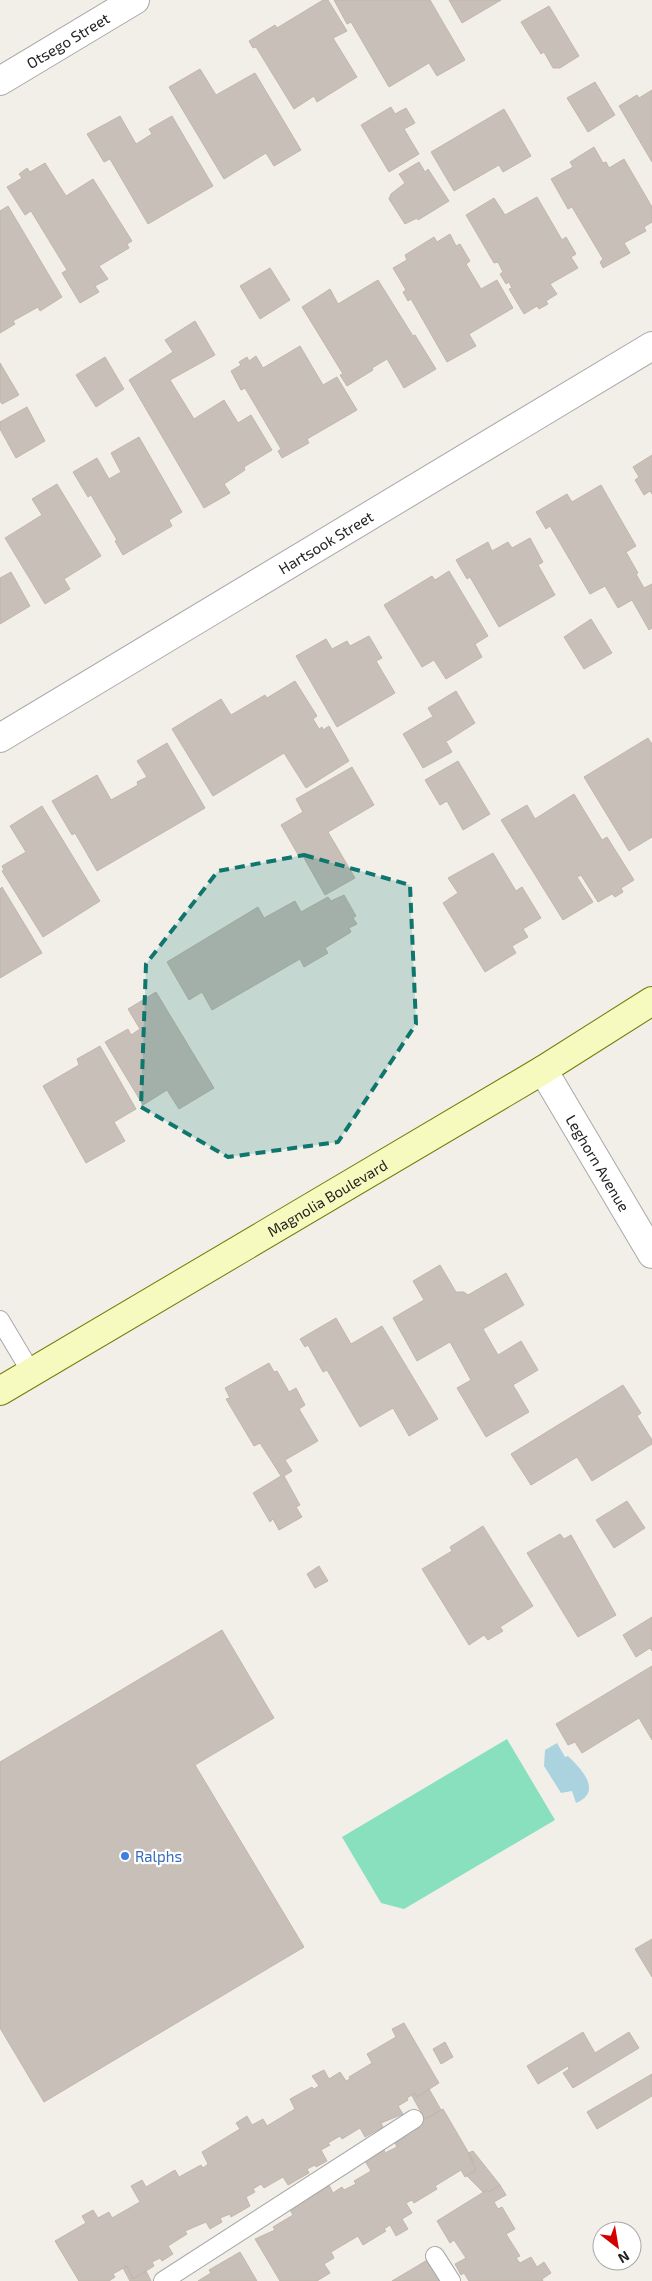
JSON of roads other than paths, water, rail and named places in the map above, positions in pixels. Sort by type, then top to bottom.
[{"type":"main road","name":"Magnolia Boulevard","points":[[0,1391],[543,1070],[652,1001]]},
{"type":"street","name":"Otsego Street","points":[[0,81],[135,0]]},
{"type":"street","name":"Hartsook Street","points":[[0,738],[652,346]]},
{"type":"street","name":"Leghorn Avenue","points":[[543,1070],[652,1254]]},
{"type":"lane","points":[[0,1320],[32,1372]]},
{"type":"lane","points":[[162,2281],[414,2120]]},
{"type":"lane","points":[[435,2256],[451,2281]]},
{"type":"water","points":[[557,1743],[565,1757],[568,1756],[583,1773],[589,1786],[584,1798],[576,1803],[572,1791],[561,1793],[544,1766],[545,1750]]},
{"type":"place","name":"Ralphs","points":[[125,1856]]}]
